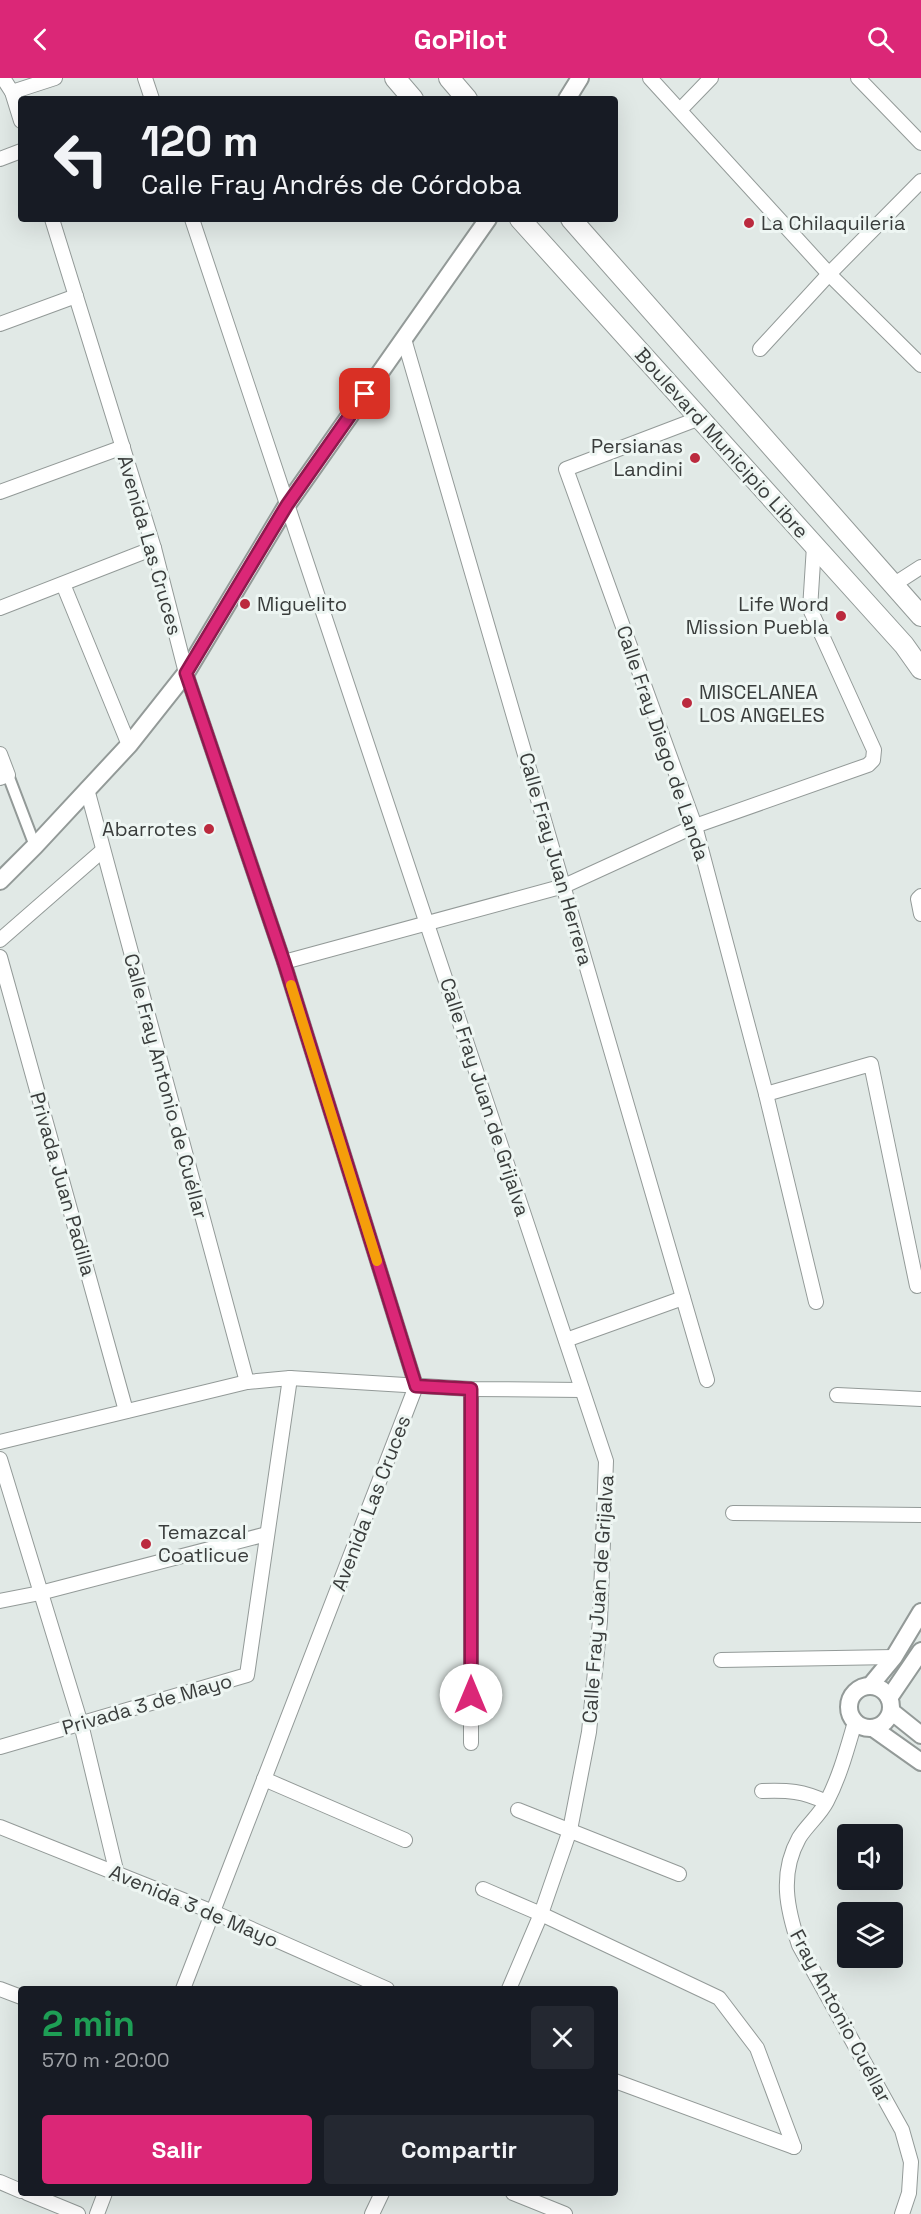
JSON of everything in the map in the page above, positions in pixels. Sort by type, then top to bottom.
[{"type":"main road","points":[[394,78],[410,96]]},
{"type":"main road","points":[[449,78],[464,96]]},
{"type":"main road","name":"Boulevard Municipio Libre","points":[[523,222],[904,645],[921,669]]},
{"type":"main road","name":"Boulevard Municipio Libre","points":[[575,222],[921,616]]},
{"type":"street","points":[[3,78],[12,92],[18,111]]},
{"type":"street","points":[[12,92],[55,78]]},
{"type":"street","points":[[145,78],[151,96]]},
{"type":"street","points":[[569,96],[580,78]]},
{"type":"street","points":[[650,78],[830,274],[921,365]]},
{"type":"street","points":[[680,110],[711,78]]},
{"type":"street","points":[[858,78],[921,143]]},
{"type":"street","points":[[0,159],[18,152]]},
{"type":"street","points":[[760,349],[921,181]]},
{"type":"street","name":"Avenida Las Cruces","points":[[53,222],[154,548],[186,673],[284,962],[416,1386],[184,1986]]},
{"type":"street","name":"Calle Fray Juan de Grijalva","points":[[193,222],[606,1461],[600,1621],[589,1732],[570,1830],[541,1914],[510,1986]]},
{"type":"street","points":[[0,881],[129,745],[186,673],[287,505],[486,222]]},
{"type":"street","points":[[0,324],[76,296]]},
{"type":"street","name":"Calle Fray Juan Herrera","points":[[404,339],[706,1380]]},
{"type":"street","name":"Calle Fray Diego de Landa","points":[[700,418],[566,469],[696,826],[766,1094],[816,1302]]},
{"type":"street","points":[[0,492],[123,447]]},
{"type":"street","points":[[284,962],[564,886],[696,826],[868,765],[873,760],[874,750],[810,609],[814,546]]},
{"type":"street","points":[[0,608],[154,548]]},
{"type":"street","points":[[893,585],[921,567]]},
{"type":"street","points":[[63,584],[129,745]]},
{"type":"street","points":[[0,753],[4,776],[35,846]]},
{"type":"street","name":"Calle Fray Antonio de Cuéllar","points":[[87,789],[247,1382]]},
{"type":"street","points":[[0,940],[102,851]]},
{"type":"street","points":[[921,896],[918,899],[921,914]]},
{"type":"street","name":"Privada Juan Padilla","points":[[0,957],[126,1412]]},
{"type":"street","points":[[766,1094],[871,1064],[917,1287]]},
{"type":"street","points":[[566,1340],[683,1298]]},
{"type":"street","points":[[0,1442],[247,1382],[290,1378],[471,1389],[582,1390]]},
{"type":"street","name":"Privada 3 de Mayo","points":[[0,1747],[247,1675],[290,1378]]},
{"type":"street","points":[[471,1389],[471,1743]]},
{"type":"street","points":[[837,1395],[921,1399]]},
{"type":"street","points":[[0,1459],[81,1724],[117,1874]]},
{"type":"street","points":[[733,1513],[921,1515]]},
{"type":"street","points":[[0,1601],[40,1593],[267,1534]]},
{"type":"street","points":[[870,1686],[894,1658],[921,1612]]},
{"type":"street","points":[[873,1728],[885,1723],[890,1705],[921,1651]]},
{"type":"street","points":[[721,1660],[894,1658]]},
{"type":"street","points":[[921,1735],[890,1705],[882,1689],[870,1686],[857,1690],[849,1702],[849,1710],[855,1722],[860,1726],[873,1728],[921,1762]]},
{"type":"street","name":"Fray Antonio Cuéllar","points":[[855,1722],[844,1759],[826,1803],[799,1838],[786,1872],[786,1894],[790,1917],[799,1945],[902,2130],[911,2162],[909,2193],[902,2214]]},
{"type":"street","points":[[264,1779],[405,1840]]},
{"type":"street","points":[[762,1791],[786,1790],[806,1793],[826,1803]]},
{"type":"street","points":[[518,1810],[679,1874]]},
{"type":"street","name":"Avenida 3 de Mayo","points":[[0,1827],[213,1912],[380,1986]]},
{"type":"street","points":[[483,1889],[719,1998],[757,2048],[794,2147],[618,2082]]},
{"type":"street","points":[[0,1989],[18,1996]]},
{"type":"street","points":[[0,2182],[18,2190]]},
{"type":"street","points":[[34,2196],[78,2214]]},
{"type":"street","points":[[97,2214],[104,2196]]},
{"type":"street","points":[[372,2214],[381,2196]]},
{"type":"street","points":[[520,2196],[565,2214]]},
{"type":"slow traffic","points":[[291,985],[377,1261]]},
{"type":"place","name":"La Chilaquileria","points":[[749,223]]},
{"type":"place","name":"Persianas Landini","points":[[695,458]]},
{"type":"place","name":"Miguelito","points":[[245,604]]},
{"type":"place","name":"Life Word Mission Puebla","points":[[841,616]]},
{"type":"place","name":"MISCELANEA LOS ANGELES","points":[[687,703]]},
{"type":"place","name":"Abarrotes","points":[[209,829]]},
{"type":"place","name":"Temazcal Coatlicue","points":[[146,1544]]},
{"type":"route","points":[[365,394],[287,505],[186,673],[284,962],[416,1386],[471,1389],[471,1695]]}]
